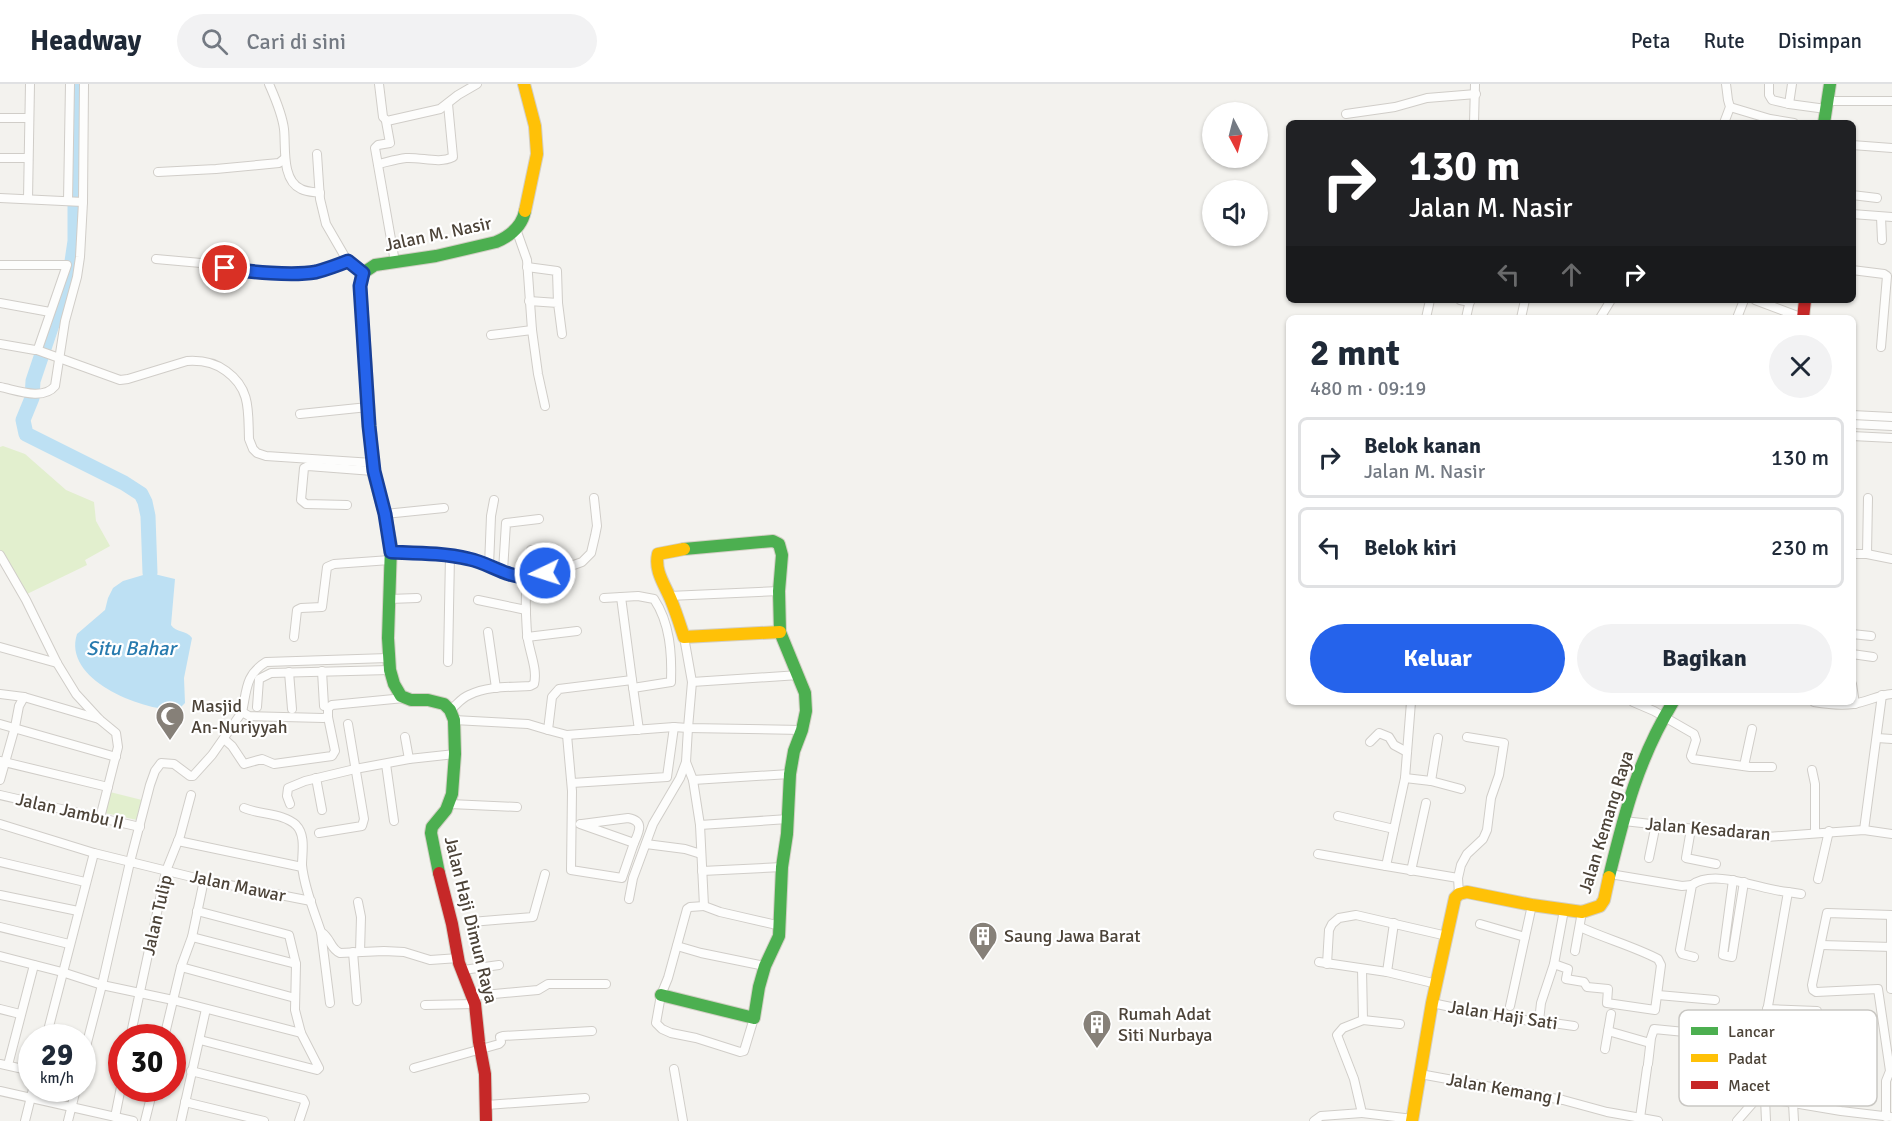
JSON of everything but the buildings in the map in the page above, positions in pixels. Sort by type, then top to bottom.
[{"type":"street","points":[[28,199],[30,84]]},
{"type":"street","points":[[0,387],[32,393],[50,391],[55,386],[65,321],[78,270],[70,84]]},
{"type":"street","points":[[76,201],[84,84]]},
{"type":"street","points":[[269,84],[281,117],[285,140],[284,159],[294,183],[302,190],[320,193]]},
{"type":"street","points":[[379,84],[390,143],[378,145],[375,148],[395,262]]},
{"type":"street","points":[[386,121],[440,109],[477,84]]},
{"type":"street","name":"Jalan M. Nasir","points":[[363,273],[375,265],[475,247],[505,238],[516,229],[524,216],[537,154],[535,126],[524,84]]},
{"type":"street","points":[[1474,120],[1475,84]]},
{"type":"street","points":[[1725,120],[1730,106],[1726,84]]},
{"type":"street","points":[[1769,84],[1770,99],[1789,104],[1827,105],[1892,101]]},
{"type":"street","points":[[1789,104],[1792,84]]},
{"type":"street","points":[[1824,120],[1830,84]]},
{"type":"street","points":[[1346,114],[1395,107],[1427,98],[1476,94]]},
{"type":"street","points":[[378,164],[406,158],[452,159],[448,104]]},
{"type":"street","points":[[1730,106],[1776,120]]},
{"type":"street","points":[[0,118],[29,118]]},
{"type":"street","points":[[1856,145],[1892,148]]},
{"type":"street","points":[[317,154],[320,193],[326,224],[348,261],[363,273],[360,286],[373,467],[385,514],[391,556],[389,664],[398,692],[404,698]]},
{"type":"street","points":[[0,158],[28,158]]},
{"type":"street","points":[[158,172],[279,163],[284,159]]},
{"type":"street","points":[[1856,195],[1877,198]]},
{"type":"street","points":[[0,198],[76,201]]},
{"type":"street","points":[[1856,214],[1892,217]]},
{"type":"street","points":[[1881,217],[1882,240]]},
{"type":"street","points":[[516,229],[524,250],[527,267],[532,330],[539,382],[545,406]]},
{"type":"street","points":[[156,259],[201,263],[237,270],[290,273],[313,272],[348,261]]},
{"type":"street","points":[[0,265],[67,265],[37,350]]},
{"type":"street","points":[[527,267],[557,272],[562,334]]},
{"type":"street","points":[[1856,270],[1887,276],[1881,347]]},
{"type":"street","points":[[529,301],[558,303]]},
{"type":"street","points":[[0,303],[50,312]]},
{"type":"street","points":[[1763,303],[1795,315]]},
{"type":"street","points":[[491,335],[532,330]]},
{"type":"street","points":[[0,344],[37,350],[120,380],[187,361],[210,362],[222,368],[241,386],[246,399],[250,445],[256,453],[373,467]]},
{"type":"street","points":[[300,414],[368,407]]},
{"type":"street","points":[[1856,415],[1892,417]]},
{"type":"street","points":[[1856,424],[1892,426]]},
{"type":"street","points":[[1856,435],[1892,438]]},
{"type":"street","points":[[347,505],[303,502],[301,500],[305,467],[373,467]]},
{"type":"street","points":[[294,637],[297,610],[322,607],[327,567],[334,564],[391,556],[450,555],[474,560],[503,572],[528,577],[560,570],[587,558],[591,553],[597,526],[594,498]]},
{"type":"street","points":[[1867,554],[1868,498]]},
{"type":"street","points":[[489,566],[494,500]]},
{"type":"street","points":[[385,514],[444,508]]},
{"type":"street","points":[[503,572],[506,523],[539,519]]},
{"type":"street","points":[[629,899],[633,878],[658,813],[680,778],[686,762],[693,682],[684,637],[660,577],[658,554],[773,541],[779,544],[782,555],[779,591],[780,632],[788,655],[799,675],[807,701],[790,774],[788,819],[782,867],[781,926],[779,936],[765,966],[744,1051],[737,1052],[696,1038],[671,1033],[658,1026],[656,1019],[661,995],[687,909],[704,906],[781,926]]},
{"type":"street","points":[[452,715],[468,695],[496,688],[534,684],[527,637],[526,610],[531,550]]},
{"type":"street","points":[[1856,554],[1892,559]]},
{"type":"street","points":[[0,555],[76,694],[99,719],[116,732],[118,747],[100,818]]},
{"type":"street","points":[[448,662],[450,555]]},
{"type":"street","points":[[669,596],[779,591]]},
{"type":"street","points":[[548,730],[553,693],[560,689],[671,682],[672,657],[664,619],[654,598],[638,596],[604,598]]},
{"type":"street","points":[[621,597],[639,730]]},
{"type":"street","points":[[389,599],[417,598]]},
{"type":"street","points":[[478,600],[526,610]]},
{"type":"street","points":[[527,637],[577,631]]},
{"type":"street","points":[[488,632],[496,688]]},
{"type":"street","points":[[684,637],[780,632]]},
{"type":"street","points":[[1856,634],[1871,636]]},
{"type":"street","points":[[0,647],[57,663]]},
{"type":"street","points":[[1856,655],[1874,657]]},
{"type":"street","points":[[92,1024],[130,862],[150,785],[157,767],[166,762],[174,764],[192,776],[224,738],[242,712],[249,680],[254,669],[266,662],[389,664]]},
{"type":"street","points":[[257,707],[259,679],[271,673],[322,671],[389,664]]},
{"type":"street","points":[[322,671],[324,706]]},
{"type":"street","points":[[289,672],[292,709]]},
{"type":"street","points":[[693,682],[799,675]]},
{"type":"street","points":[[0,694],[25,698],[99,719]]},
{"type":"street","points":[[1856,704],[1892,694]]},
{"type":"street","points":[[1864,830],[1882,695]]},
{"type":"street","points":[[0,780],[2,761],[15,727],[19,706],[25,698]]},
{"type":"street","points":[[224,738],[243,764],[262,759],[274,764],[332,756],[335,751],[328,708],[332,705],[404,698],[438,701],[452,715],[528,724],[567,735],[674,728],[802,730]]},
{"type":"street","points":[[1386,866],[1405,778],[1410,705]]},
{"type":"street","points":[[1639,705],[1683,726],[1696,736],[1691,756],[1693,759],[1744,766],[1772,767]]},
{"type":"street","name":"Jalan Kemang Raya","points":[[1459,894],[1467,892],[1582,912],[1600,906],[1604,900],[1639,767],[1647,747],[1671,705]]},
{"type":"street","points":[[242,712],[249,716],[328,717]]},
{"type":"street","name":"Jalan Haji Dimun Raya","points":[[452,715],[455,754],[453,794],[450,804],[432,827],[431,833],[459,958],[474,1000],[485,1074],[486,1121]]},
{"type":"street","points":[[0,724],[116,757]]},
{"type":"street","points":[[319,833],[353,829],[362,826],[364,819],[348,724]]},
{"type":"street","points":[[572,783],[667,777],[674,728]]},
{"type":"street","points":[[1744,766],[1752,729]]},
{"type":"street","points":[[1370,742],[1379,733],[1389,737],[1394,745],[1407,752]]},
{"type":"street","points":[[567,735],[576,824],[571,870],[622,878],[640,829],[639,823],[635,819],[628,818],[576,824]]},
{"type":"street","points":[[405,737],[409,759]]},
{"type":"street","points":[[1314,1121],[1322,1116],[1362,1113],[1412,1120],[1432,1003],[1455,898],[1459,894],[1458,878],[1461,865],[1467,854],[1483,839],[1487,830],[1491,798],[1499,775],[1504,743],[1467,737]]},
{"type":"street","points":[[1431,781],[1438,738]]},
{"type":"street","points":[[1877,738],[1892,739]]},
{"type":"street","points":[[290,804],[287,796],[288,788],[316,778],[409,759],[455,754]]},
{"type":"street","points":[[2,761],[108,787]]},
{"type":"street","points":[[686,762],[693,780],[700,825],[704,906]]},
{"type":"street","points":[[386,764],[394,821]]},
{"type":"street","points":[[1812,770],[1815,784],[1815,832]]},
{"type":"street","points":[[693,780],[790,774]]},
{"type":"street","points":[[316,778],[322,810]]},
{"type":"street","points":[[1405,778],[1431,781],[1461,789]]},
{"type":"street","name":"Jalan Jambu II","points":[[0,795],[140,827]]},
{"type":"street","name":"Jalan Tulip","points":[[133,1024],[166,871],[178,841],[191,795]]},
{"type":"street","points":[[1411,872],[1426,803]]},
{"type":"street","points":[[450,804],[517,807]]},
{"type":"street","points":[[244,808],[286,818],[301,831],[302,867],[311,901],[324,933],[335,951],[339,953],[404,952],[430,960],[459,958]]},
{"type":"street","points":[[1338,816],[1394,829]]},
{"type":"street","points":[[700,825],[788,819]]},
{"type":"street","name":"Jalan Kesadaran","points":[[1624,821],[1767,837],[1864,830],[1892,834]]},
{"type":"street","name":"Jalan Mawar","points":[[0,824],[94,853],[166,871],[311,901]]},
{"type":"street","points":[[576,824],[634,843]]},
{"type":"street","points":[[1649,858],[1656,824]]},
{"type":"street","points":[[1691,829],[1686,858],[1716,864]]},
{"type":"street","points":[[1818,879],[1829,831]]},
{"type":"street","points":[[178,841],[302,867]]},
{"type":"street","points":[[646,844],[685,849],[701,854]]},
{"type":"street","points":[[49,1024],[94,853]]},
{"type":"street","points":[[1318,855],[1458,878]]},
{"type":"street","points":[[0,862],[85,882]]},
{"type":"street","points":[[702,872],[782,867]]},
{"type":"street","points":[[471,922],[533,917],[545,874]]},
{"type":"street","points":[[1610,874],[1682,886],[1692,885],[1704,879],[1733,880],[1775,891],[1801,894]]},
{"type":"street","points":[[167,1024],[181,967],[192,937],[204,880]]},
{"type":"street","points":[[1733,880],[1723,955],[1732,957],[1744,882]]},
{"type":"street","points":[[1692,885],[1680,950],[1682,954],[1694,957]]},
{"type":"street","points":[[1788,892],[1767,1009],[1792,1010]]},
{"type":"street","points":[[0,895],[78,911]]},
{"type":"street","points":[[357,1001],[356,952],[361,917],[358,902]]},
{"type":"street","points":[[1510,1006],[1532,905]]},
{"type":"street","points":[[1539,1021],[1541,1003],[1554,964],[1564,910]]},
{"type":"street","points":[[197,911],[288,934],[297,964],[295,1010],[301,1033],[319,1067],[317,1070],[200,1040]]},
{"type":"street","points":[[1575,951],[1582,912]]},
{"type":"street","points":[[1827,913],[1891,915],[1892,989],[1816,992],[1812,986],[1821,945],[1827,913]]},
{"type":"street","points":[[1437,984],[1387,972],[1323,963],[1329,930],[1339,918],[1356,915],[1447,936]]},
{"type":"street","points":[[1387,972],[1394,923]]},
{"type":"street","points":[[1480,924],[1525,937]]},
{"type":"street","points":[[0,927],[69,944]]},
{"type":"street","points":[[1554,964],[1568,969],[1566,979],[1584,982],[1587,987],[1608,989],[1606,1003],[1655,1010],[1661,965],[1658,959],[1636,948],[1598,936],[1580,927]]},
{"type":"street","points":[[324,933],[330,1003]]},
{"type":"street","points":[[192,937],[297,964]]},
{"type":"street","points":[[1821,945],[1891,947]]},
{"type":"street","points":[[676,946],[765,966]]},
{"type":"street","points":[[0,956],[102,985],[173,1000],[301,1033]]},
{"type":"street","points":[[4,1064],[34,965]]},
{"type":"street","points":[[463,970],[499,965]]},
{"type":"street","points":[[181,967],[295,998]]},
{"type":"street","points":[[1362,969],[1363,1020]]},
{"type":"street","points":[[425,1005],[538,990],[548,984],[606,984]]},
{"type":"street","points":[[1811,1106],[1889,1117],[1886,1081],[1891,1068],[1878,989]]},
{"type":"street","points":[[661,995],[754,1018]]},
{"type":"street","points":[[1658,995],[1715,1000]]},
{"type":"street","name":"Jalan Haji Sati","points":[[1432,1003],[1508,1019],[1574,1026]]},
{"type":"street","points":[[0,1009],[21,1014]]},
{"type":"street","points":[[186,1097],[206,1009]]},
{"type":"street","points":[[1605,1049],[1611,1014]]},
{"type":"street","points":[[1883,1020],[1892,1016]]},
{"type":"street","points":[[1362,1113],[1354,1079],[1337,1035],[1343,1028],[1363,1020],[1400,1024]]},
{"type":"street","points":[[1640,1118],[1654,1029],[1679,1031]]},
{"type":"street","points":[[414,1068],[499,1044],[500,1037],[503,1036],[592,1031]]},
{"type":"street","points":[[1608,1031],[1650,1043]]},
{"type":"street","points":[[674,1069],[683,1121]]},
{"type":"street","points":[[191,1071],[303,1099],[305,1103],[299,1121]]},
{"type":"street","name":"Jalan Kemang I","points":[[1420,1074],[1563,1100],[1627,1118],[1658,1121]]},
{"type":"street","points":[[0,1091],[18,1092]]},
{"type":"street","points":[[487,1105],[585,1098]]},
{"type":"street","points":[[25,1121],[30,1102]]},
{"type":"street","points":[[57,1102],[134,1121]]},
{"type":"street","points":[[68,1121],[72,1102]]},
{"type":"street","points":[[115,1117],[118,1102]]},
{"type":"street","points":[[145,1121],[150,1102]]},
{"type":"street","points":[[181,1121],[185,1102],[264,1121]]},
{"type":"street","points":[[1737,1121],[1753,1106]]},
{"type":"street","points":[[1763,1106],[1766,1121]]},
{"type":"street","points":[[1793,1106],[1794,1121]]},
{"type":"street","points":[[1841,1111],[1841,1121]]},
{"type":"green space","points":[[0,447],[25,454],[66,490],[94,502],[96,521],[110,546],[85,560],[87,565],[27,594],[0,551]]},
{"type":"green space","points":[[110,792],[142,800],[137,820],[105,813]]},
{"type":"water","name":"Situ Bahar","points":[[150,573],[175,579],[171,625],[192,638],[184,678],[185,703],[178,710],[145,705],[109,690],[93,679],[82,665],[76,651],[77,634],[105,610],[113,588],[123,581]]},
{"type":"waterway","points":[[75,84],[75,241],[71,268],[33,381],[32,398],[23,420],[26,434],[124,483],[141,494],[148,516],[150,573]]},
{"type":"traffic: fast","points":[[1824,120],[1830,84]]},
{"type":"traffic: fast","points":[[439,873],[431,833],[432,827],[446,810],[452,794],[455,754],[454,720],[450,710],[444,704],[428,700],[411,700],[401,696],[390,670],[388,638],[391,545],[373,471],[360,286],[363,273],[375,265],[436,256],[496,242],[515,230],[525,211]]},
{"type":"traffic: fast","points":[[661,995],[754,1018],[765,966],[779,936],[790,774],[806,711],[805,693],[780,632],[779,591],[782,555],[779,544],[773,541],[684,549]]},
{"type":"traffic: fast","points":[[1609,877],[1634,786],[1650,745],[1671,705]]},
{"type":"traffic: slow","points":[[524,84],[535,126],[537,154],[525,211]]},
{"type":"traffic: slow","points":[[684,549],[658,554],[657,560],[661,578],[684,637],[780,632]]},
{"type":"traffic: slow","points":[[1412,1121],[1432,1003],[1455,898],[1467,892],[1582,912],[1600,906],[1604,900],[1609,877]]},
{"type":"traffic: jam","points":[[1803,315],[1805,303]]},
{"type":"traffic: jam","points":[[439,873],[459,963],[475,1004],[485,1074],[486,1121]]},
{"type":"place","name":"Masjid An-Nuriyyah","points":[[170,742]]},
{"type":"place","name":"Saung Jawa Barat","points":[[983,962]]},
{"type":"place","name":"Rumah Adat Siti Nurbaya","points":[[1097,1050]]},
{"type":"route","points":[[225,268],[256,272],[306,273],[320,271],[348,261],[363,273],[360,286],[369,426],[374,471],[385,514],[391,552],[450,555],[474,560],[503,572],[528,577],[545,573]]}]
